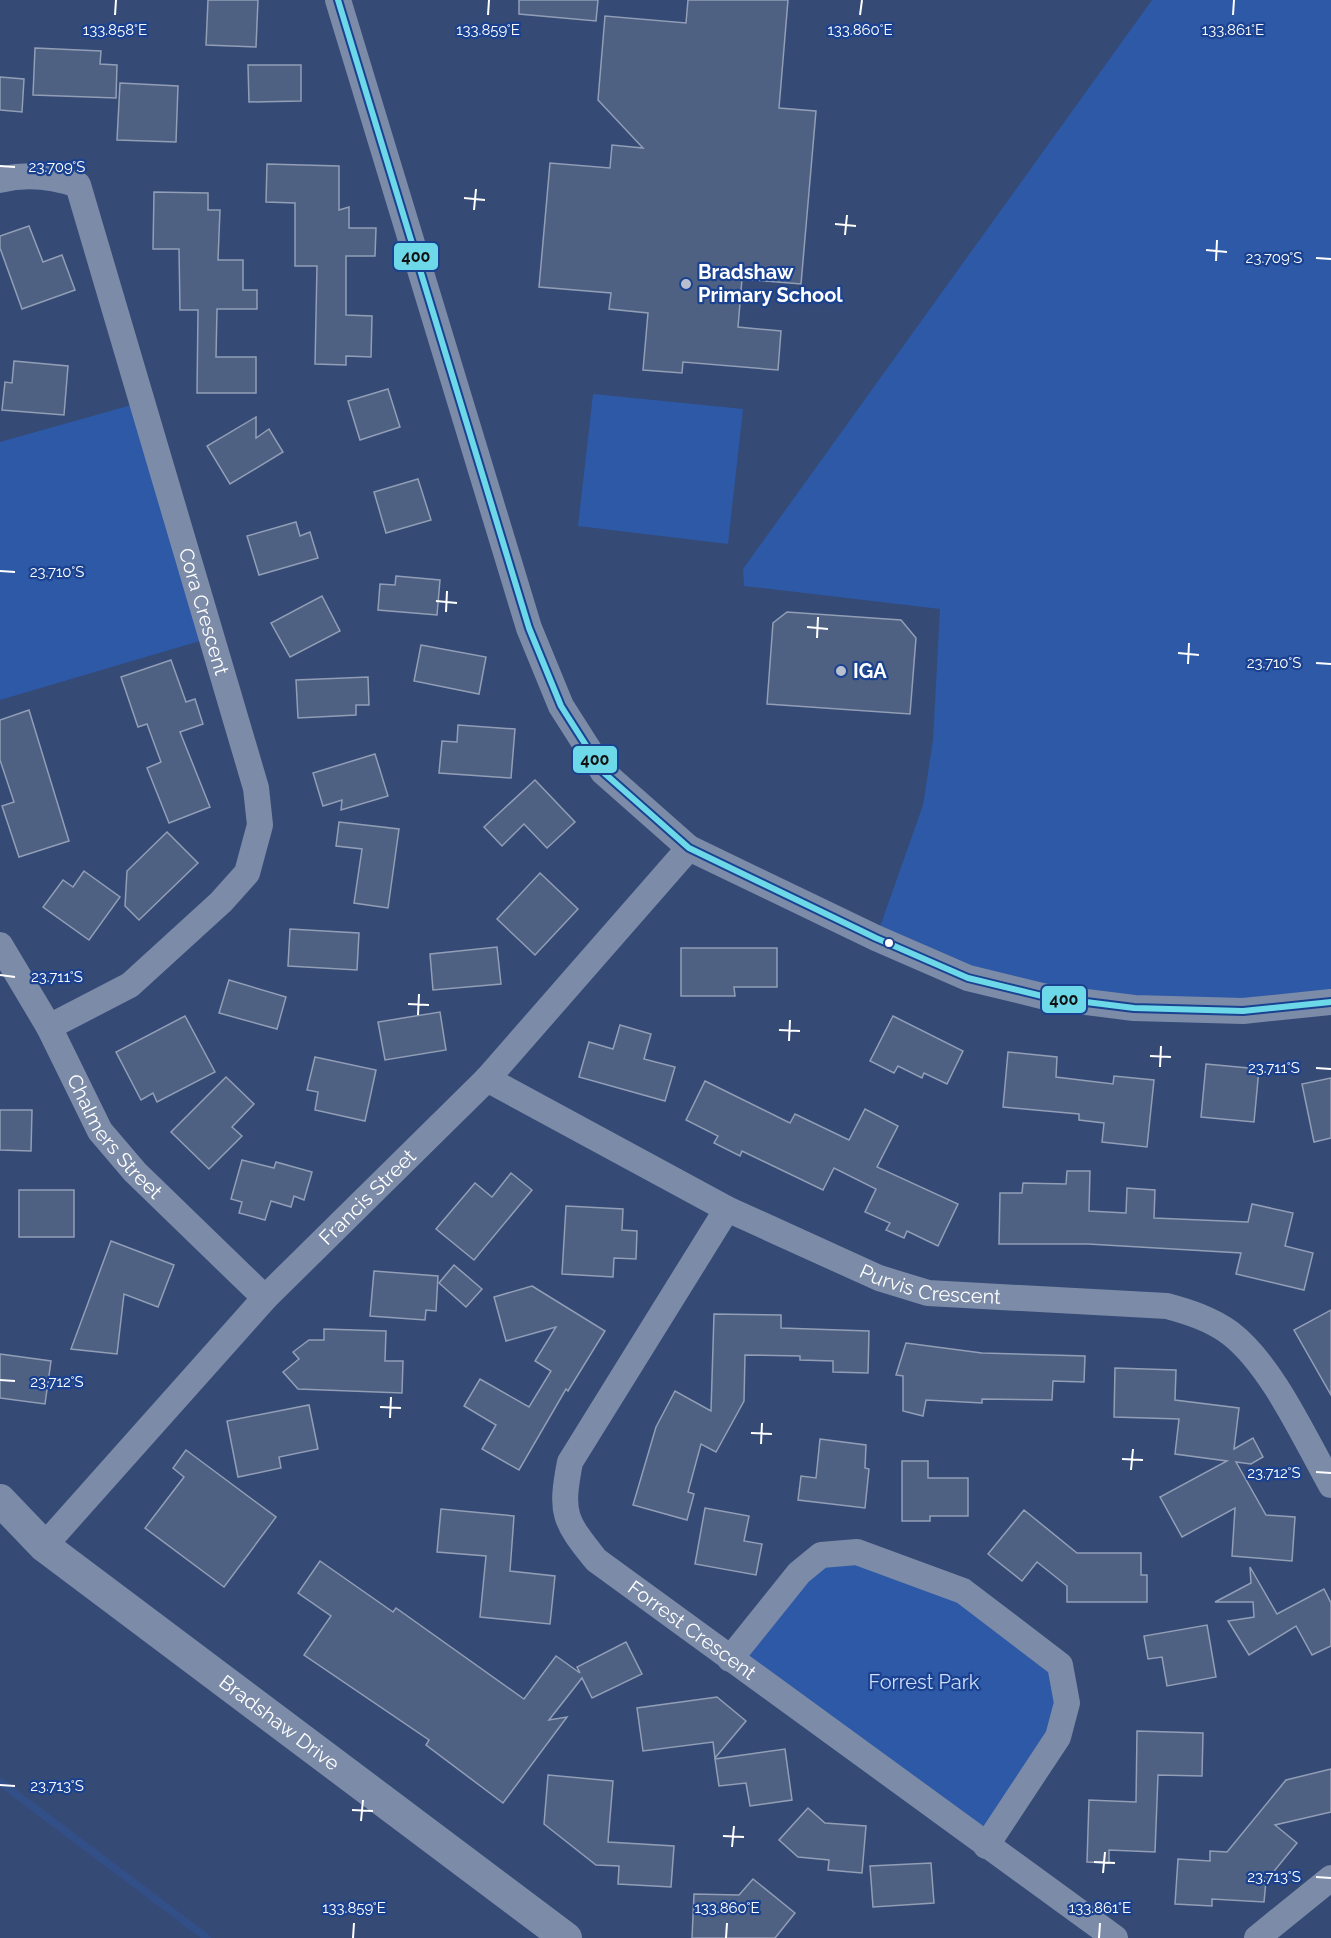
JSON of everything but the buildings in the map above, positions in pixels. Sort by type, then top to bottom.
[{"type":"street","points":[[338,0],[529,628],[561,706],[603,772],[688,848],[876,938],[968,978],[1046,997],[1134,1008],[1243,1011],[1331,1002]]},
{"type":"street","name":"Cora Crescent","points":[[0,180],[16,176],[53,176],[78,185],[256,788],[260,825],[247,873],[221,902],[130,985],[49,1028]]},
{"type":"street","name":"Francis Street","points":[[45,1546],[265,1298],[487,1079],[688,848]]},
{"type":"street","name":"Chalmers Street","points":[[0,945],[49,1028],[100,1131],[135,1172],[265,1298]]},
{"type":"street","name":"Purvis Crescent","points":[[487,1079],[727,1209],[879,1278],[928,1293],[1167,1306],[1197,1315],[1230,1334],[1267,1373],[1331,1485]]},
{"type":"street","name":"Forrest Crescent","points":[[727,1209],[570,1462],[564,1493],[568,1525],[596,1560],[1115,1938]]},
{"type":"street","name":"Bradshaw Drive","points":[[0,1500],[45,1546],[566,1938]]},
{"type":"street","points":[[730,1659],[799,1573],[821,1555],[857,1551],[963,1591],[1060,1665],[1067,1703],[1058,1737],[986,1846]]},
{"type":"street","points":[[1257,1938],[1331,1878]]},
{"type":"green space","points":[[1152,0],[1331,0],[1331,1002],[1046,997],[876,938],[923,805],[933,740],[940,609],[744,586],[743,569]]},
{"type":"green space","points":[[593,394],[743,409],[728,544],[578,526]]},
{"type":"green space","points":[[142,402],[210,638],[0,700],[0,442]]},
{"type":"green space","name":"Forrest Park","points":[[821,1555],[963,1591],[1060,1665],[1067,1703],[986,1846],[730,1659]]},
{"type":"waterway","points":[[0,1782],[207,1938]]},
{"type":"transit line","name":"400","points":[[338,0],[529,628],[561,706],[603,772],[689,848],[876,938],[968,978],[1046,997],[1134,1008],[1243,1011],[1331,1002]]},
{"type":"place","name":"Bradshaw Primary School","points":[[686,284]]},
{"type":"place","name":"IGA","points":[[841,671]]}]
